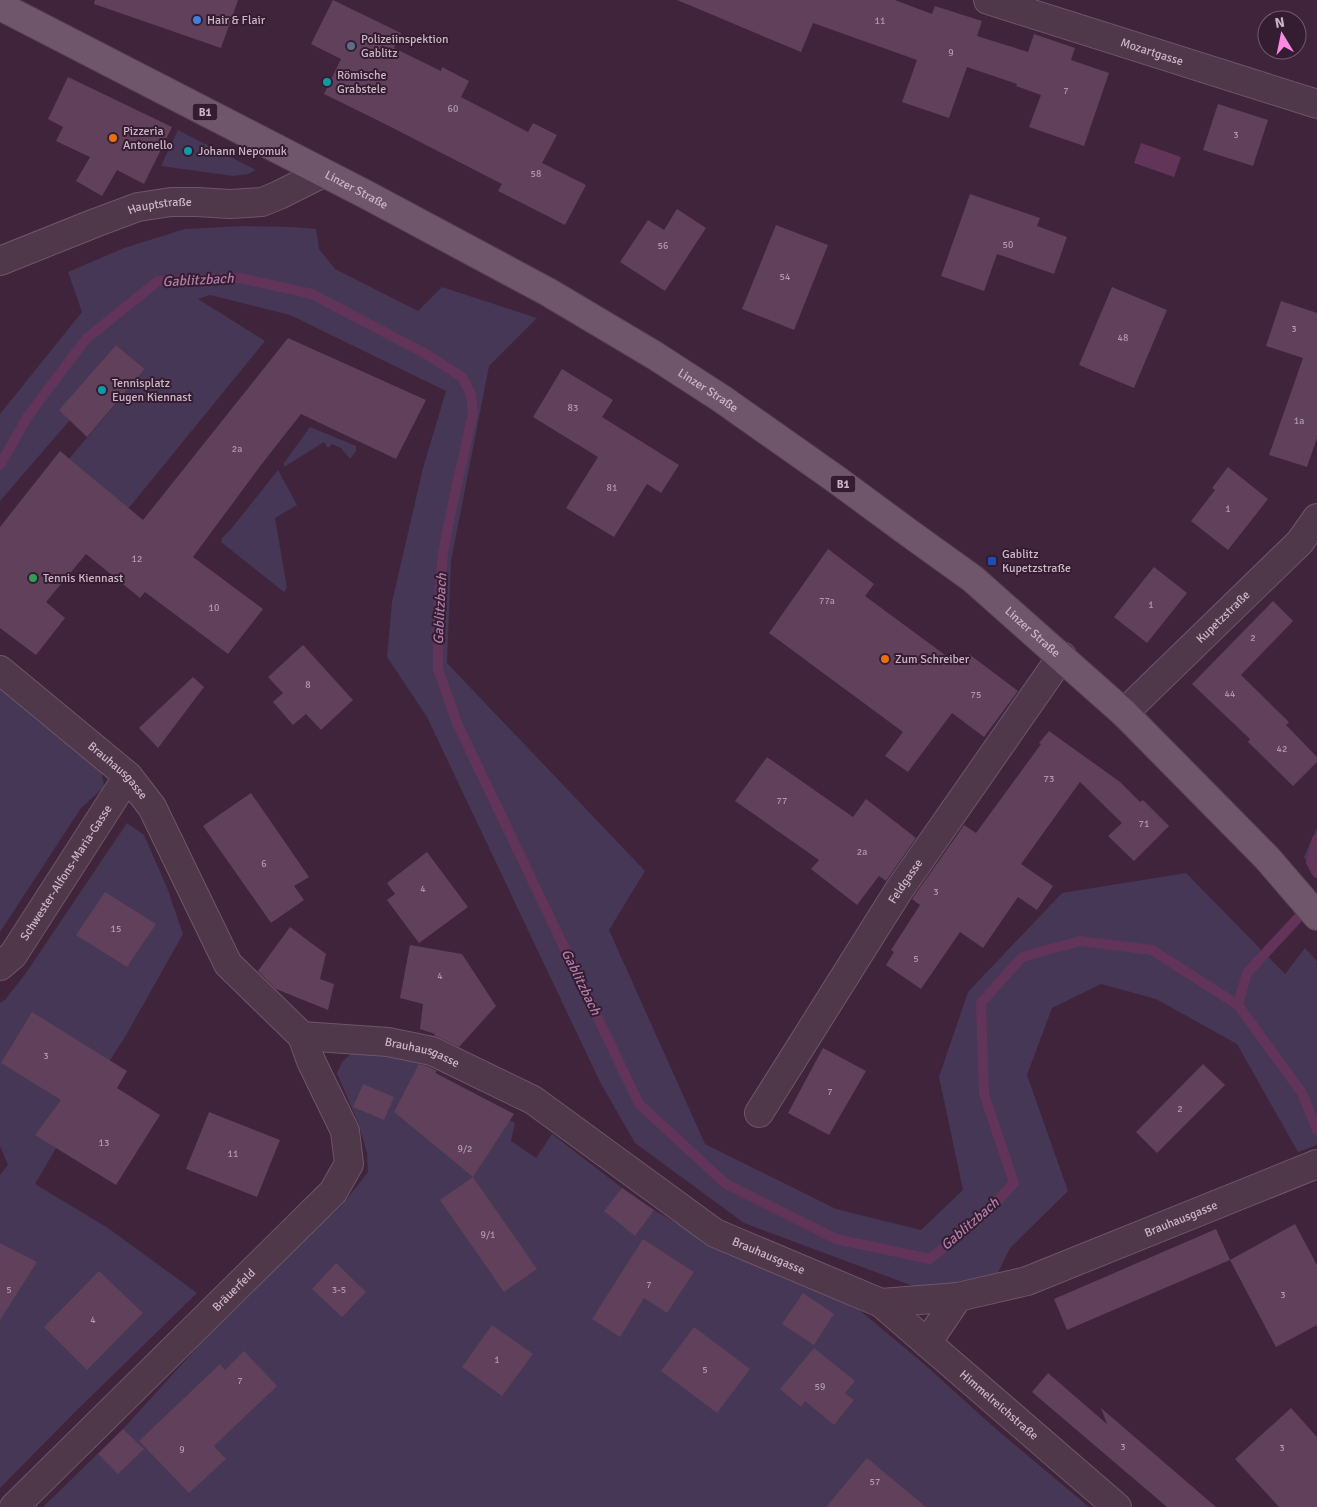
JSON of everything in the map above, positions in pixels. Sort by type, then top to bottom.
[{"type":"main road","name":"Linzer Straße","points":[[0,6],[548,292],[654,355],[722,399],[973,579],[1062,656],[1124,714],[1267,858],[1317,916]]},
{"type":"street","name":"Mozartgasse","points":[[988,0],[1317,104]]},
{"type":"street","name":"Hauptstraße","points":[[0,261],[138,208],[171,202],[230,204],[262,202],[323,173]]},
{"type":"street","name":"Kupetzstraße","points":[[1124,714],[1300,542],[1317,518]]},
{"type":"street","name":"Feldgasse","points":[[759,1113],[899,890],[1062,656]]},
{"type":"street","name":"Brauhausgasse","points":[[0,670],[128,776],[152,807],[228,964],[302,1036],[388,1042],[432,1050],[533,1100],[715,1233],[881,1303],[958,1298],[1027,1281],[1306,1168]]},
{"type":"street","name":"Schwester-Alfons-Maria-Gasse","points":[[0,966],[13,955],[128,776]]},
{"type":"street","name":"Bräuerfeld","points":[[14,1507],[333,1192],[349,1164],[345,1131],[311,1061],[302,1036]]},
{"type":"street","points":[[927,1343],[958,1298]]},
{"type":"street","name":"Himmelreichstraße","points":[[881,1303],[1117,1507]]},
{"type":"shaded area","points":[[178,130],[256,170],[248,174],[233,176],[161,166]]},
{"type":"shaded area","points":[[1141,143],[1181,157],[1174,177],[1134,163]]},
{"type":"shaded area","points":[[242,226],[316,229],[319,249],[335,269],[418,311],[442,287],[537,318],[489,366],[451,561],[447,663],[645,871],[609,930],[705,1144],[836,1209],[921,1230],[963,1190],[939,1077],[968,992],[1062,893],[1186,873],[1285,974],[1305,948],[1317,961],[1317,1145],[1298,1152],[1237,1044],[1156,999],[1101,984],[1052,1008],[1027,1075],[1068,1191],[1010,1248],[997,1275],[921,1289],[744,1223],[635,1143],[600,1082],[427,717],[387,657],[392,602],[423,468],[446,391],[290,315],[210,295],[198,299],[265,341],[128,509],[69,459],[145,369],[116,345],[60,410],[70,420],[0,501],[0,414],[82,312],[68,272],[124,248],[185,229]]},
{"type":"shaded area","points":[[310,427],[356,446],[356,451],[350,459],[341,448],[332,444],[328,448],[324,442],[284,467],[284,463]]},
{"type":"shaded area","points":[[278,470],[297,505],[275,518],[287,588],[284,592],[221,542],[222,538]]},
{"type":"shaded area","points":[[0,683],[101,769],[104,787],[81,808],[0,932]]},
{"type":"shaded area","points":[[127,823],[144,835],[168,890],[183,934],[125,1037],[79,1109],[35,1184],[108,1228],[197,1293],[0,1488],[0,1175],[8,1165],[0,1146],[0,1003],[5,1000],[26,973]]},
{"type":"shaded area","points":[[1317,827],[1317,876],[1304,857]]},
{"type":"shaded area","points":[[352,1053],[400,1056],[419,1064],[514,1114],[510,1120],[515,1123],[511,1141],[536,1158],[552,1134],[654,1210],[726,1252],[845,1298],[1089,1507],[43,1507],[123,1429],[232,1309],[342,1205],[368,1172],[367,1153],[359,1125],[337,1073],[342,1062]]},
{"type":"building","points":[[95,0],[238,0],[221,48],[94,4]]},
{"type":"building","points":[[333,0],[401,33],[394,48],[441,71],[442,67],[469,81],[461,97],[528,132],[533,123],[557,135],[542,163],[586,185],[565,225],[498,191],[502,184],[324,94],[341,59],[311,44]]},
{"type":"building","points":[[677,0],[895,0],[932,14],[935,6],[982,21],[977,36],[1028,52],[1034,34],[1075,48],[1071,60],[1109,73],[1084,146],[1029,127],[1041,95],[1016,86],[1017,84],[967,67],[949,118],[902,102],[917,60],[813,23],[801,52]]},
{"type":"building","points":[[68,77],[172,127],[144,184],[117,170],[102,196],[76,181],[90,157],[56,141],[63,127],[48,119]]},
{"type":"building","points":[[1218,104],[1268,120],[1253,166],[1203,150]]},
{"type":"building","points":[[970,194],[1040,218],[1037,226],[1067,237],[1054,274],[997,254],[984,291],[941,276]]},
{"type":"building","points":[[677,209],[706,228],[665,291],[620,262],[648,220],[664,230]]},
{"type":"building","points":[[776,225],[828,245],[794,330],[742,309]]},
{"type":"building","points":[[1112,287],[1167,310],[1134,388],[1079,365]]},
{"type":"building","points":[[1281,301],[1317,313],[1317,438],[1307,467],[1269,455],[1303,358],[1266,346]]},
{"type":"building","points":[[288,338],[426,400],[396,459],[301,414],[261,465],[193,557],[263,609],[228,654],[145,592],[140,598],[86,554],[46,602],[65,618],[36,655],[0,628],[0,527],[60,451],[143,520]]},
{"type":"building","name":"Tennisplatz Eugen Kiennast","points":[[116,345],[145,369],[87,437],[59,410]]},
{"type":"building","points":[[562,369],[613,400],[602,417],[679,465],[661,493],[647,484],[614,537],[566,508],[598,457],[533,417]]},
{"type":"building","points":[[1228,467],[1268,499],[1228,550],[1191,521],[1215,490],[1212,488]]},
{"type":"building","points":[[828,549],[874,584],[865,596],[960,666],[969,654],[1018,691],[984,737],[952,713],[908,772],[885,756],[903,732],[769,633]]},
{"type":"building","points":[[1154,567],[1187,593],[1147,643],[1114,617]]},
{"type":"building","points":[[1273,601],[1293,621],[1241,675],[1289,722],[1286,725],[1317,757],[1317,762],[1293,786],[1248,742],[1250,739],[1192,684]]},
{"type":"building","points":[[303,645],[353,700],[321,730],[306,714],[293,725],[273,702],[283,693],[268,677]]},
{"type":"building","points":[[193,677],[204,687],[158,748],[139,728]]},
{"type":"building","points":[[1049,731],[1120,782],[1140,802],[1143,800],[1169,826],[1134,861],[1108,836],[1122,823],[1080,782],[1021,864],[1053,886],[1037,910],[1018,897],[983,948],[960,932],[921,989],[886,965],[894,952],[891,950],[920,905],[912,899],[964,825],[976,833]]},
{"type":"building","points":[[767,757],[853,817],[866,799],[916,838],[886,881],[879,876],[857,905],[811,869],[819,860],[735,801]]},
{"type":"building","points":[[251,793],[309,877],[294,886],[304,900],[271,923],[203,826]]},
{"type":"building","points":[[427,852],[468,907],[419,943],[387,900],[395,894],[387,883]]},
{"type":"building","points":[[105,892],[156,924],[127,967],[76,935]]},
{"type":"building","points":[[290,927],[326,954],[320,979],[334,984],[328,1010],[276,989],[258,971]]},
{"type":"building","points":[[410,945],[462,954],[496,1006],[459,1047],[435,1034],[420,1029],[423,1004],[400,998]]},
{"type":"building","points":[[32,1012],[127,1071],[117,1088],[160,1115],[116,1185],[35,1135],[61,1100],[1,1063]]},
{"type":"building","points":[[823,1048],[866,1071],[829,1135],[788,1113]]},
{"type":"building","points":[[419,1064],[437,1071],[435,1073],[514,1114],[473,1177],[394,1112]]},
{"type":"building","points":[[1203,1064],[1225,1085],[1157,1153],[1136,1132]]},
{"type":"building","points":[[363,1084],[394,1097],[384,1120],[353,1107]]},
{"type":"building","points":[[209,1112],[280,1140],[257,1197],[186,1169]]},
{"type":"building","points":[[473,1177],[537,1269],[504,1292],[440,1200]]},
{"type":"building","points":[[622,1188],[654,1210],[635,1236],[604,1211]]},
{"type":"building","points":[[1295,1224],[1317,1265],[1317,1325],[1276,1347],[1230,1260]]},
{"type":"building","points":[[1216,1229],[1230,1260],[1067,1330],[1054,1299]]},
{"type":"building","points":[[643,1239],[694,1272],[667,1313],[644,1298],[620,1337],[592,1319]]},
{"type":"building","points":[[0,1243],[37,1262],[0,1320]]},
{"type":"building","points":[[336,1263],[366,1292],[342,1317],[312,1289]]},
{"type":"building","points":[[99,1271],[143,1313],[87,1370],[44,1327]]},
{"type":"building","points":[[803,1293],[834,1314],[814,1345],[782,1324]]},
{"type":"building","points":[[492,1325],[533,1354],[502,1396],[462,1367]]},
{"type":"building","points":[[694,1327],[750,1369],[717,1413],[661,1371]]},
{"type":"building","points":[[814,1348],[855,1381],[845,1393],[854,1400],[834,1425],[805,1401],[801,1407],[780,1389]]},
{"type":"building","points":[[244,1351],[277,1386],[214,1446],[226,1459],[189,1493],[139,1441],[220,1364],[225,1370]]},
{"type":"building","points":[[1048,1373],[1107,1424],[1101,1408],[1216,1507],[1167,1507],[1032,1392]]},
{"type":"building","points":[[1291,1408],[1317,1437],[1317,1507],[1279,1507],[1235,1459]]},
{"type":"building","points":[[123,1429],[144,1449],[118,1474],[98,1454]]},
{"type":"building","points":[[867,1458],[926,1507],[826,1507]]},
{"type":"waterway","name":"Gablitzbach","points":[[0,465],[28,416],[86,339],[158,281],[240,278],[312,294],[426,354],[462,377],[471,394],[473,413],[443,552],[438,609],[438,669],[457,723],[639,1104],[726,1184],[836,1239],[930,1259],[988,1211],[1014,1183],[984,1094],[981,1003],[1022,957],[1080,941],[1152,950],[1238,1005],[1302,1093],[1317,1130]]},
{"type":"waterway","points":[[1317,839],[1311,862],[1317,873]]},
{"type":"waterway","points":[[1238,1005],[1247,973],[1308,907]]},
{"type":"place","name":"Hair & Flair","points":[[197,20]]},
{"type":"place","name":"Polizeiinspektion Gablitz","points":[[351,46]]},
{"type":"place","name":"Römische Grabstele","points":[[327,82]]},
{"type":"place","name":"Pizzeria Antonello","points":[[113,138]]},
{"type":"place","name":"Johann Nepomuk","points":[[188,151]]},
{"type":"place","name":"Tennisplatz Eugen Kiennast","points":[[102,390]]},
{"type":"place","name":"Gablitz Kupetzstraße","points":[[992,561]]},
{"type":"place","name":"Tennis Kiennast","points":[[33,578]]},
{"type":"place","name":"Zum Schreiber","points":[[885,659]]}]
